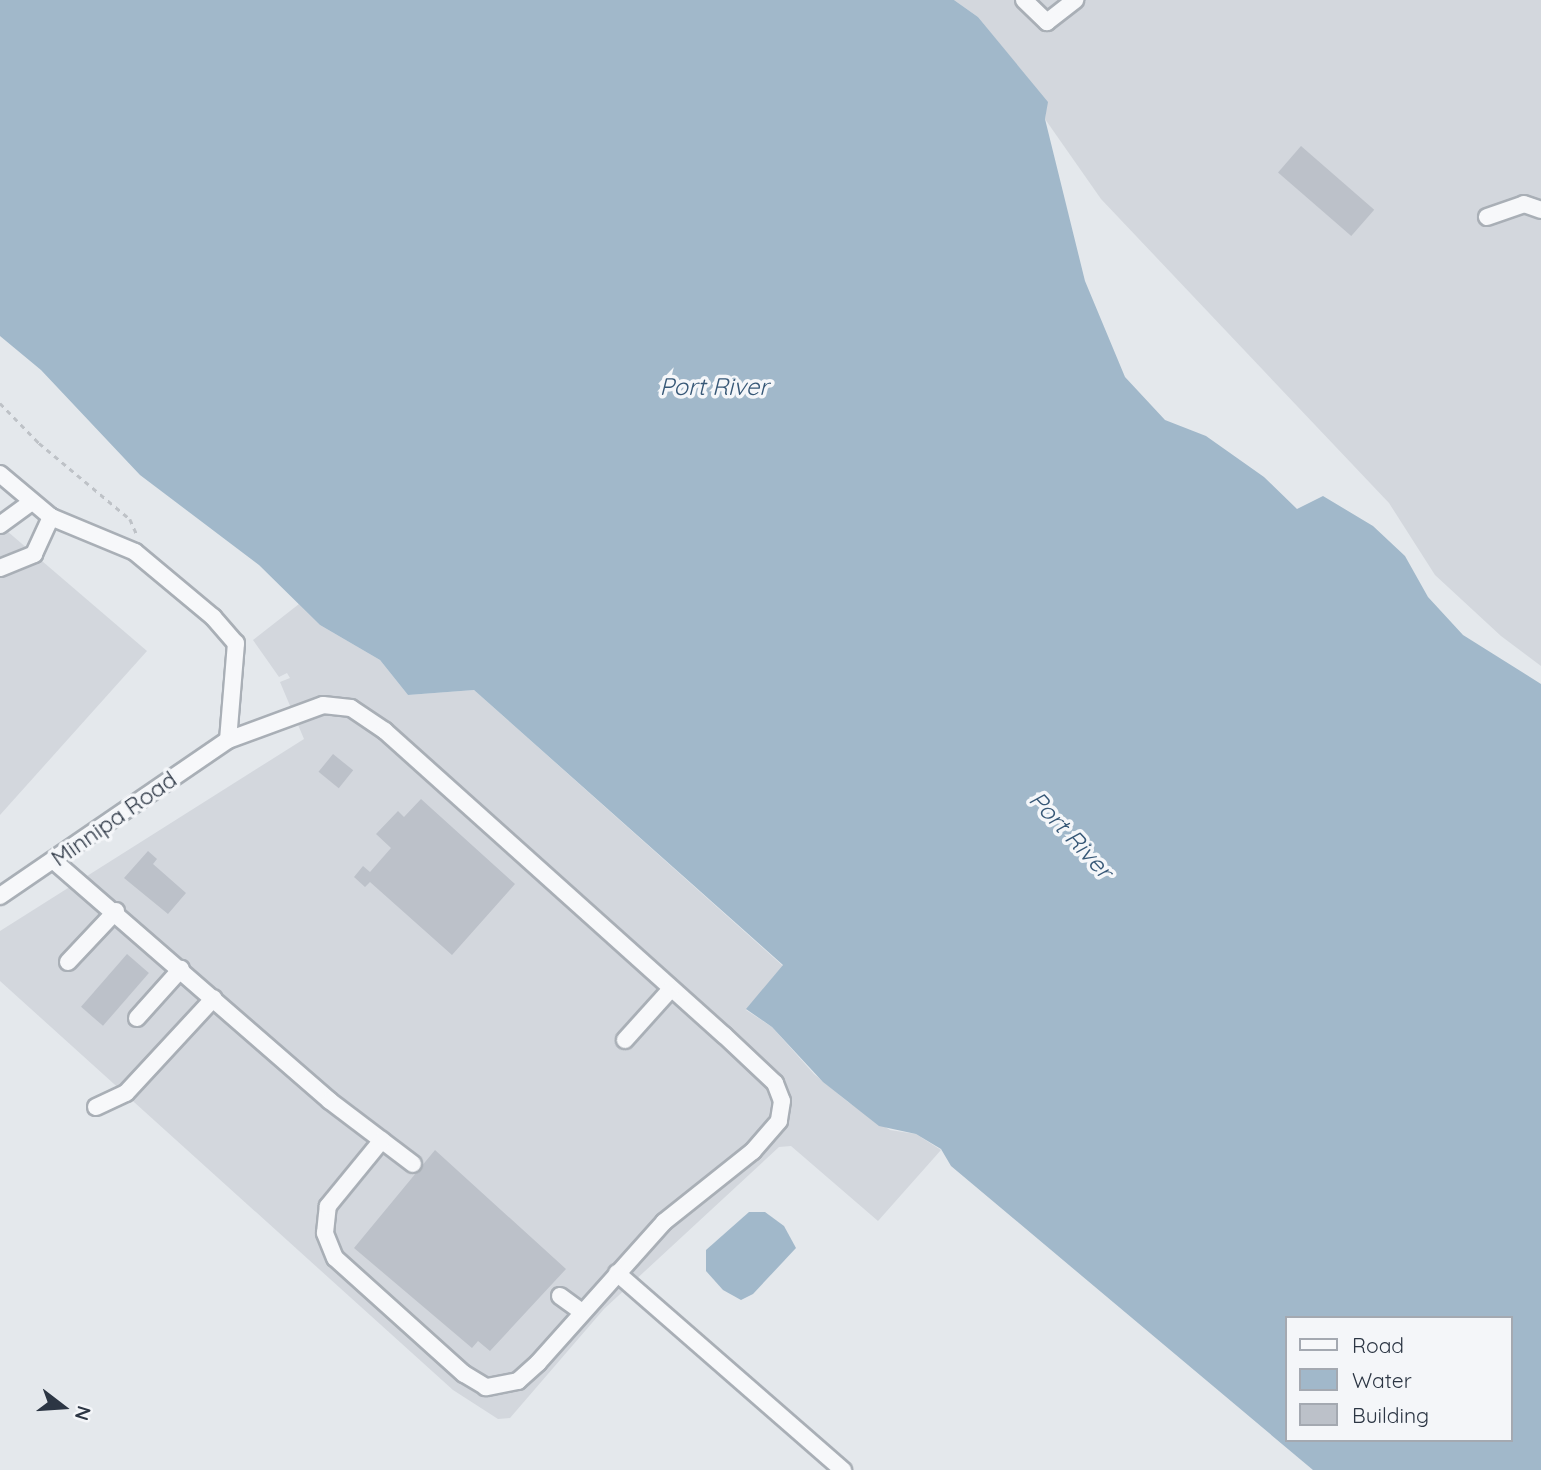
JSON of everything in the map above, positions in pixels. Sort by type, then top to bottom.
[{"type":"street","points":[[1024,0],[1047,22],[1075,0]]},
{"type":"street","points":[[1487,217],[1524,204],[1541,211]]},
{"type":"street","points":[[0,474],[51,517],[135,552],[213,617],[236,643],[228,740]]},
{"type":"street","points":[[0,525],[32,502]]},
{"type":"street","points":[[0,568],[34,554],[51,517]]},
{"type":"street","name":"Minnipa Road","points":[[0,896],[228,740],[323,705],[351,708],[384,731],[775,1083],[782,1101],[779,1121],[753,1151],[664,1222],[617,1273]]},
{"type":"street","points":[[54,861],[116,911],[330,1101],[414,1164]]},
{"type":"street","points":[[68,962],[116,911]]},
{"type":"street","points":[[137,1018],[181,968]]},
{"type":"street","points":[[625,1040],[670,990]]},
{"type":"street","points":[[96,1107],[126,1093],[214,998]]},
{"type":"street","points":[[382,1140],[328,1206],[325,1233],[335,1258],[423,1339],[486,1387],[518,1381],[617,1273],[843,1470]]},
{"type":"street","points":[[560,1296],[582,1312]]},
{"type":"path","points":[[0,403],[38,443],[130,519],[137,535],[135,552]]},
{"type":"shaded area","points":[[954,0],[1541,0],[1541,666],[1501,636],[1435,575],[1389,503],[1101,199],[1045,119],[1047,102],[978,17]]},
{"type":"shaded area","points":[[0,525],[147,651],[0,815]]},
{"type":"shaded area","points":[[299,604],[320,625],[380,660],[408,695],[474,690],[783,966],[746,1010],[772,1027],[814,1074],[848,1102],[890,1130],[916,1134],[941,1150],[878,1221],[791,1146],[779,1147],[604,1309],[510,1418],[498,1419],[453,1390],[0,981],[0,931],[304,739],[280,682],[290,678],[287,673],[279,677],[253,640]]},
{"type":"water","name":"Port River","points":[[0,0],[954,0],[978,17],[1048,102],[1045,119],[1085,281],[1125,377],[1165,420],[1206,436],[1264,477],[1297,509],[1323,496],[1373,526],[1405,556],[1428,597],[1463,635],[1541,684],[1541,1470],[1313,1470],[951,1166],[941,1149],[916,1134],[879,1126],[823,1082],[772,1027],[746,1009],[783,965],[474,690],[408,695],[380,660],[320,625],[259,565],[140,475],[41,370],[0,336]]},
{"type":"water","points":[[749,1212],[765,1212],[784,1226],[796,1248],[753,1294],[741,1300],[723,1290],[706,1271],[706,1250]]},
{"type":"building","points":[[1301,146],[1374,210],[1351,236],[1278,172]]},
{"type":"building","points":[[333,754],[353,770],[339,788],[319,772]]},
{"type":"building","points":[[421,799],[515,884],[452,955],[370,882],[365,887],[354,877],[363,866],[370,872],[391,848],[376,834],[398,811],[404,817]]},
{"type":"building","points":[[148,851],[157,859],[153,864],[186,893],[168,914],[124,878]]},
{"type":"building","points":[[127,954],[149,973],[103,1026],[81,1007]]},
{"type":"building","points":[[435,1150],[566,1269],[490,1351],[478,1341],[472,1348],[354,1248]]}]
